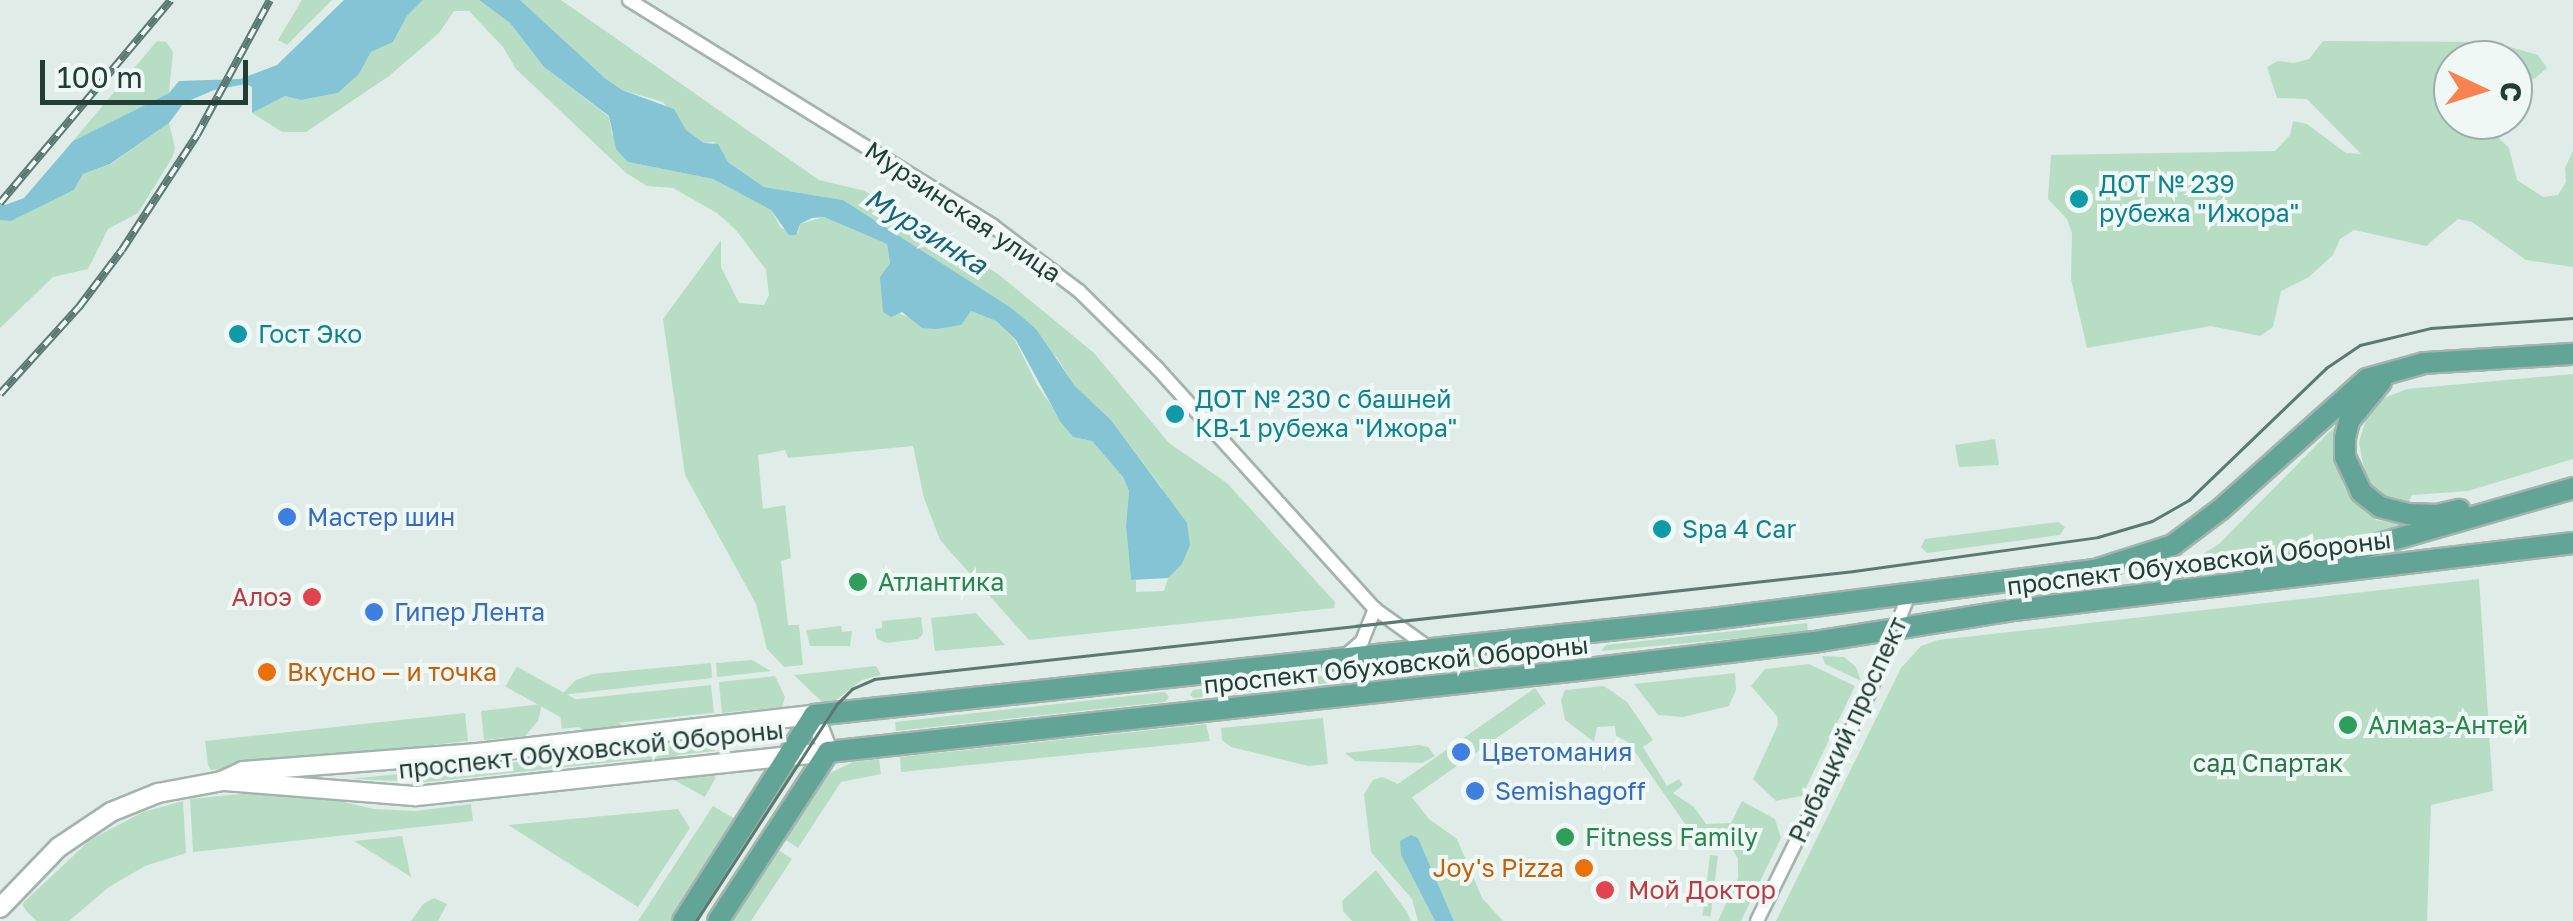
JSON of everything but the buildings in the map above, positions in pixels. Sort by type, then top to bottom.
[{"type":"main road","points":[[2536,498],[2501,499],[2436,515],[2391,511],[2360,492],[2345,457],[2349,420],[2380,382],[2424,363],[2570,355]]},
{"type":"main road","name":"проспект Обуховской Обороны","points":[[814,715],[1575,634],[2095,570],[2156,552],[2221,509],[2367,378],[2424,363]]},
{"type":"main road","points":[[2189,589],[2271,567],[2333,557],[2573,488]]},
{"type":"main road","name":"проспект Обуховской Обороны","points":[[828,752],[1814,642],[1897,626],[2573,543]]},
{"type":"main road","points":[[1575,634],[1579,670]]},
{"type":"main road","points":[[1173,676],[1177,714]]},
{"type":"main road","points":[[684,921],[814,715]]},
{"type":"main road","points":[[718,921],[828,752]]},
{"type":"street","name":"Мурзинская улица","points":[[629,0],[993,226],[1079,290],[1157,368],[1375,609],[1410,638],[1431,649]]},
{"type":"street","name":"Рыбацкий проспект","points":[[1758,921],[1910,592]]},
{"type":"street","points":[[1342,658],[1362,641],[1375,609]]},
{"type":"street","points":[[814,715],[828,752]]},
{"type":"street","name":"проспект Обуховской Обороны","points":[[0,908],[87,826],[158,793],[222,781],[255,770],[494,752],[814,715]]},
{"type":"street","name":"проспект Обуховской Обороны","points":[[222,781],[414,796],[828,752]]},
{"type":"green space","points":[[302,0],[332,0],[287,45],[278,40]]},
{"type":"green space","points":[[423,0],[479,0],[510,23],[544,67],[609,117],[612,134],[628,162],[713,179],[771,210],[781,228],[798,233],[800,224],[824,217],[887,244],[890,263],[880,277],[898,313],[918,321],[964,316],[971,311],[996,321],[1015,340],[1037,385],[1073,437],[1092,441],[1123,477],[1129,491],[1126,526],[1131,580],[1136,580],[1136,592],[1164,591],[1168,578],[1162,488],[1111,420],[1075,386],[1057,358],[1010,307],[843,200],[764,187],[728,162],[714,142],[704,143],[686,130],[663,102],[622,90],[606,79],[520,0],[561,0],[819,180],[865,191],[998,274],[1094,353],[1169,443],[1227,483],[1335,602],[1334,608],[1029,640],[940,540],[924,498],[913,446],[788,458],[785,450],[758,455],[763,509],[785,505],[791,558],[781,561],[788,625],[799,625],[803,665],[784,667],[767,649],[756,604],[685,475],[663,319],[721,240],[721,267],[739,303],[764,305],[769,295],[766,270],[736,230],[717,213],[673,188],[647,186],[626,173],[516,69],[503,47],[469,11],[454,11],[439,33],[389,76],[306,132],[282,132],[252,113],[285,96],[301,100],[338,93],[359,74],[371,52],[393,42],[407,16]]},
{"type":"green space","points":[[157,41],[166,42],[173,52],[169,93],[73,141]]},
{"type":"green space","points":[[2323,41],[2433,42],[2433,140],[2501,140],[2509,148],[2517,180],[2543,197],[2558,195],[2566,182],[2565,168],[2573,151],[2573,267],[2526,260],[2472,222],[2458,219],[2426,246],[2354,230],[2340,239],[2333,255],[2309,277],[2281,291],[2273,327],[2260,336],[2211,326],[2087,348],[2071,279],[2072,233],[2067,219],[2048,199],[2051,155],[2275,151],[2290,135],[2293,121],[2307,124],[2346,153],[2361,154],[2307,99],[2277,98],[2267,67],[2278,61],[2294,63],[2309,59]]},
{"type":"green space","points":[[2533,54],[2547,68],[2533,79]]},
{"type":"green space","points":[[169,123],[175,148],[172,158],[138,213],[108,229],[88,269],[53,277],[0,328],[0,220],[11,221],[74,190],[83,174],[111,164]]},
{"type":"green space","points":[[2573,374],[2573,459],[2468,491],[2412,495],[2408,504],[2383,499],[2366,481],[2359,442],[2368,413],[2382,399],[2407,389]]},
{"type":"green space","points":[[2341,420],[2336,465],[2345,488],[2376,520],[2414,526],[2201,575],[2137,581],[2191,562],[2220,543]]},
{"type":"green space","points":[[1995,439],[1999,465],[1959,467],[1955,445]]},
{"type":"green space","points":[[2058,522],[2065,527],[2060,535],[1927,553],[1921,547],[1925,539]]},
{"type":"green space","name":"сад Спартак","points":[[2479,579],[2493,791],[2431,805],[2427,921],[1776,921],[1901,668],[1921,646],[1938,640]]},
{"type":"green space","points":[[976,613],[1005,645],[935,651],[931,618]]},
{"type":"green space","points":[[921,617],[923,634],[918,639],[886,643],[877,639],[875,629],[882,628],[882,621]]},
{"type":"green space","points":[[1807,623],[1808,632],[1601,651],[1606,645]]},
{"type":"green space","points":[[841,626],[842,632],[852,631],[850,646],[810,646],[806,630]]},
{"type":"green space","points":[[1564,652],[1564,657],[1194,698],[1190,695],[1193,690]]},
{"type":"green space","points":[[1822,656],[1844,657],[1856,667],[1861,681],[1825,664]]},
{"type":"green space","points":[[752,660],[771,671],[717,677],[716,663]]},
{"type":"green space","points":[[711,663],[712,678],[561,695],[576,680],[593,674]]},
{"type":"green space","points":[[1809,664],[1855,686],[1802,796],[1776,801],[1753,779],[1778,725],[1777,716],[1751,686],[1765,669]]},
{"type":"green space","points":[[517,666],[716,777],[705,797],[505,687]]},
{"type":"green space","points":[[876,666],[881,675],[862,680],[835,701],[823,703],[794,675]]},
{"type":"green space","points":[[1735,673],[1736,690],[1729,706],[1683,717],[1658,715],[1634,684]]},
{"type":"green space","points":[[775,676],[785,697],[782,707],[722,713],[719,682]]},
{"type":"green space","points":[[711,685],[714,713],[562,729],[559,701]]},
{"type":"green space","points":[[1604,686],[1627,702],[1653,740],[1643,747],[1667,786],[1679,779],[1683,785],[1673,793],[1694,807],[1706,824],[1731,823],[1742,801],[1775,819],[1781,838],[1741,921],[1718,921],[1738,878],[1738,859],[1733,850],[1717,842],[1699,844],[1628,742],[1616,736],[1615,726],[1597,727],[1594,742],[1565,720],[1561,700],[1565,690]]},
{"type":"green space","points":[[1535,688],[1546,704],[1394,810],[1383,794]]},
{"type":"green space","points":[[1165,692],[1169,697],[1165,702],[896,731],[895,722]]},
{"type":"green space","points":[[542,704],[538,721],[525,736],[484,740],[481,711]]},
{"type":"green space","points":[[465,713],[468,741],[211,770],[208,765],[205,741]]},
{"type":"green space","points":[[1323,718],[1328,764],[1308,766],[1231,747],[1222,740],[1221,728]]},
{"type":"green space","points":[[1206,724],[1210,741],[901,772],[900,757]]},
{"type":"green space","points":[[714,742],[715,751],[427,782],[349,779]]},
{"type":"green space","points":[[1428,747],[1435,756],[1422,763],[1355,761],[1345,753]]},
{"type":"green space","points":[[879,759],[881,774],[841,782],[798,848],[783,838],[830,773],[853,762]]},
{"type":"green space","points":[[1382,777],[1403,786],[1429,819],[1457,839],[1482,898],[1503,921],[1454,921],[1418,838],[1401,855],[1435,921],[1418,921],[1412,899],[1371,852],[1364,794],[1373,780]]},
{"type":"green space","points":[[260,792],[308,794],[374,809],[415,811],[471,804],[473,821],[193,852],[190,799]]},
{"type":"green space","points":[[183,801],[186,853],[145,866],[109,887],[69,921],[37,921],[27,912],[22,904],[90,840],[143,812]]},
{"type":"green space","points":[[713,806],[737,820],[672,921],[638,921]]},
{"type":"green space","points":[[678,809],[690,828],[638,907],[508,825]]},
{"type":"green space","points":[[402,836],[411,877],[354,841]]},
{"type":"green space","points":[[777,849],[792,859],[751,921],[730,921]]},
{"type":"green space","points":[[1710,855],[1718,856],[1711,917],[1703,916]]},
{"type":"green space","points":[[1376,870],[1411,921],[1352,921],[1343,911],[1342,901]]},
{"type":"green space","points":[[434,898],[447,904],[438,921],[411,921],[423,904]]},
{"type":"water","points":[[344,0],[423,0],[407,16],[393,42],[371,52],[359,74],[338,93],[301,100],[285,96],[252,113],[252,87],[246,84],[214,90],[184,103],[169,123],[110,164],[83,174],[74,190],[11,221],[0,220],[0,201],[5,205],[24,198],[73,141],[169,93],[179,81],[240,79],[277,65]]},
{"type":"water","points":[[479,0],[520,0],[606,79],[622,90],[674,109],[686,130],[704,143],[718,144],[728,162],[764,187],[843,200],[1010,307],[1036,329],[1075,386],[1111,420],[1187,523],[1190,545],[1182,564],[1168,578],[1131,580],[1126,526],[1129,491],[1123,477],[1092,441],[1073,437],[1060,421],[1016,340],[996,321],[971,311],[961,325],[936,329],[922,328],[902,312],[891,317],[883,312],[880,277],[890,263],[887,244],[824,217],[800,224],[796,235],[789,235],[771,210],[713,179],[628,162],[616,149],[609,116],[544,67],[510,23]]},
{"type":"water","points":[[1411,835],[1418,838],[1454,921],[1435,921],[1401,855],[1400,841]]},
{"type":"tram line","points":[[696,921],[837,704],[852,689],[874,679],[1854,571],[2098,537],[2152,521],[2189,500],[2326,368],[2360,345],[2431,328],[2573,318]]},
{"type":"railway","points":[[0,203],[171,0]]},
{"type":"railway","points":[[0,394],[79,307],[122,250],[197,135],[270,0]]},
{"type":"place","name":"ДОТ № 239 рубежа \"Ижора\"","points":[[2079,199]]},
{"type":"place","name":"Гост Эко","points":[[238,334]]},
{"type":"place","name":"ДОТ № 230 с башней КВ-1 рубежа \"Ижора\"","points":[[1175,414]]},
{"type":"place","name":"Мастер шин","points":[[287,517]]},
{"type":"place","name":"Spa 4 Car","points":[[1662,529]]},
{"type":"place","name":"Атлантика","points":[[858,582]]},
{"type":"place","name":"Алоэ","points":[[312,597]]},
{"type":"place","name":"Гипер Лента","points":[[374,612]]},
{"type":"place","name":"Вкусно — и точка","points":[[267,672]]},
{"type":"place","name":"Алмаз-Антей","points":[[2348,725]]},
{"type":"place","name":"Цветомания","points":[[1461,752]]},
{"type":"place","name":"Semishagoff","points":[[1475,791]]},
{"type":"place","name":"Fitness Family","points":[[1565,837]]},
{"type":"place","name":"Joy's Pizza","points":[[1584,868]]},
{"type":"place","name":"Мой Доктор","points":[[1605,890]]},
{"type":"water label","name":"Мурзинка","points":[[926,231]]}]
